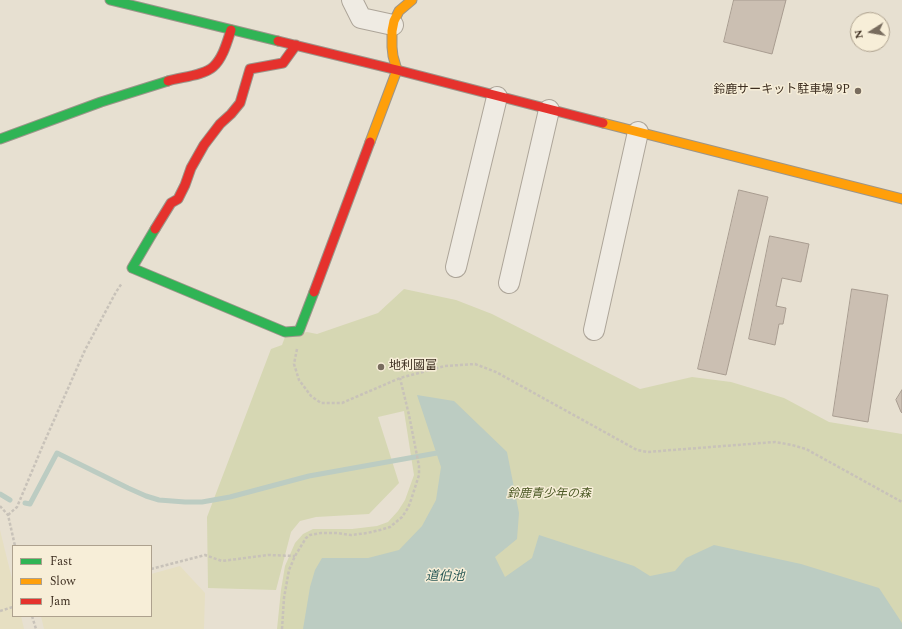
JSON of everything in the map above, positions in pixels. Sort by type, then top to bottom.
[{"type":"street","points":[[110,0],[397,70],[497,97],[770,164],[902,199]]},
{"type":"street","points":[[352,0],[361,18],[393,25]]},
{"type":"street","points":[[296,45],[283,62],[250,68],[240,103],[220,124],[204,145],[191,168],[178,199],[171,203],[132,268],[285,332],[299,331],[397,70],[392,51],[393,25],[397,13],[412,0]]},
{"type":"street","points":[[0,139],[66,114],[135,91],[169,80],[208,71],[214,67],[219,60],[231,30]]},
{"type":"street","points":[[456,267],[497,97]]},
{"type":"street","points":[[509,283],[549,110]]},
{"type":"street","points":[[594,330],[638,132]]},
{"type":"path","points":[[8,515],[16,507],[86,350],[116,292],[132,268]]},
{"type":"path","points":[[299,331],[299,340],[294,364],[299,380],[310,396],[321,404],[342,403],[400,378],[446,366],[475,364],[496,372],[637,450],[647,452],[775,442],[792,445],[806,449],[902,502]]},
{"type":"path","points":[[282,629],[284,598],[289,570],[295,556],[306,538],[310,535],[321,533],[351,535],[367,533],[390,527],[402,516],[410,504],[419,475],[419,466],[400,378]]},
{"type":"path","points":[[0,506],[8,515],[15,545]]},
{"type":"path","points":[[152,569],[205,555],[222,561],[268,555],[295,556]]},
{"type":"path","points":[[0,611],[12,607]]},
{"type":"path","points":[[32,617],[36,629]]},
{"type":"shaded area","points":[[0,530],[12,579],[12,617],[21,617],[24,629],[0,629]]},
{"type":"shaded area","points":[[180,566],[205,593],[204,629],[44,629],[41,617],[152,617],[152,574]]},
{"type":"green space","name":"鈴鹿青少年の森","points":[[404,289],[456,300],[492,314],[640,389],[692,377],[731,382],[784,398],[829,422],[902,434],[902,629],[277,629],[285,566],[295,543],[303,534],[313,529],[352,529],[377,526],[388,522],[405,500],[414,475],[404,411],[378,417],[399,483],[369,514],[316,517],[300,521],[291,532],[276,590],[208,588],[207,517],[271,349],[282,345],[285,337],[307,332],[317,334],[378,313]]},
{"type":"water","name":"道伯池","points":[[417,395],[454,401],[507,452],[519,513],[517,539],[495,557],[505,577],[532,558],[539,535],[634,566],[650,576],[675,571],[686,558],[714,545],[801,564],[879,588],[902,623],[902,629],[303,629],[310,587],[315,570],[322,558],[368,558],[399,550],[422,526],[436,500],[441,467]]},
{"type":"building","points":[[734,0],[786,0],[772,54],[724,42]]},
{"type":"building","points":[[739,190],[768,197],[726,375],[698,369]]},
{"type":"building","points":[[770,236],[809,244],[801,282],[782,278],[776,306],[786,308],[783,324],[779,324],[775,345],[749,339]]},
{"type":"building","points":[[852,289],[888,295],[868,422],[833,416]]},
{"type":"building","points":[[902,390],[902,413],[896,400]]},
{"type":"waterway","points":[[25,503],[30,504],[57,453],[146,496],[159,500],[185,502],[202,502],[230,497],[309,476],[437,453]]},
{"type":"waterway","points":[[0,494],[10,500]]},
{"type":"traffic: fast","points":[[110,0],[278,41]]},
{"type":"traffic: fast","points":[[0,139],[101,102],[168,81]]},
{"type":"traffic: fast","points":[[155,229],[132,268],[285,332],[299,331],[314,292]]},
{"type":"traffic: slow","points":[[370,142],[397,70],[392,47],[392,31],[394,21],[399,11],[412,0]]},
{"type":"traffic: slow","points":[[603,123],[902,199]]},
{"type":"traffic: jam","points":[[168,81],[198,74],[213,67],[222,55],[231,30]]},
{"type":"traffic: jam","points":[[278,41],[603,123]]},
{"type":"traffic: jam","points":[[155,229],[171,203],[178,199],[191,168],[204,145],[220,124],[240,103],[250,69],[283,63],[296,45]]},
{"type":"traffic: jam","points":[[314,292],[370,142]]},
{"type":"place","name":"鈴鹿サーキット駐車場 9P","points":[[858,91]]},
{"type":"place","name":"地利國富","points":[[381,367]]}]
